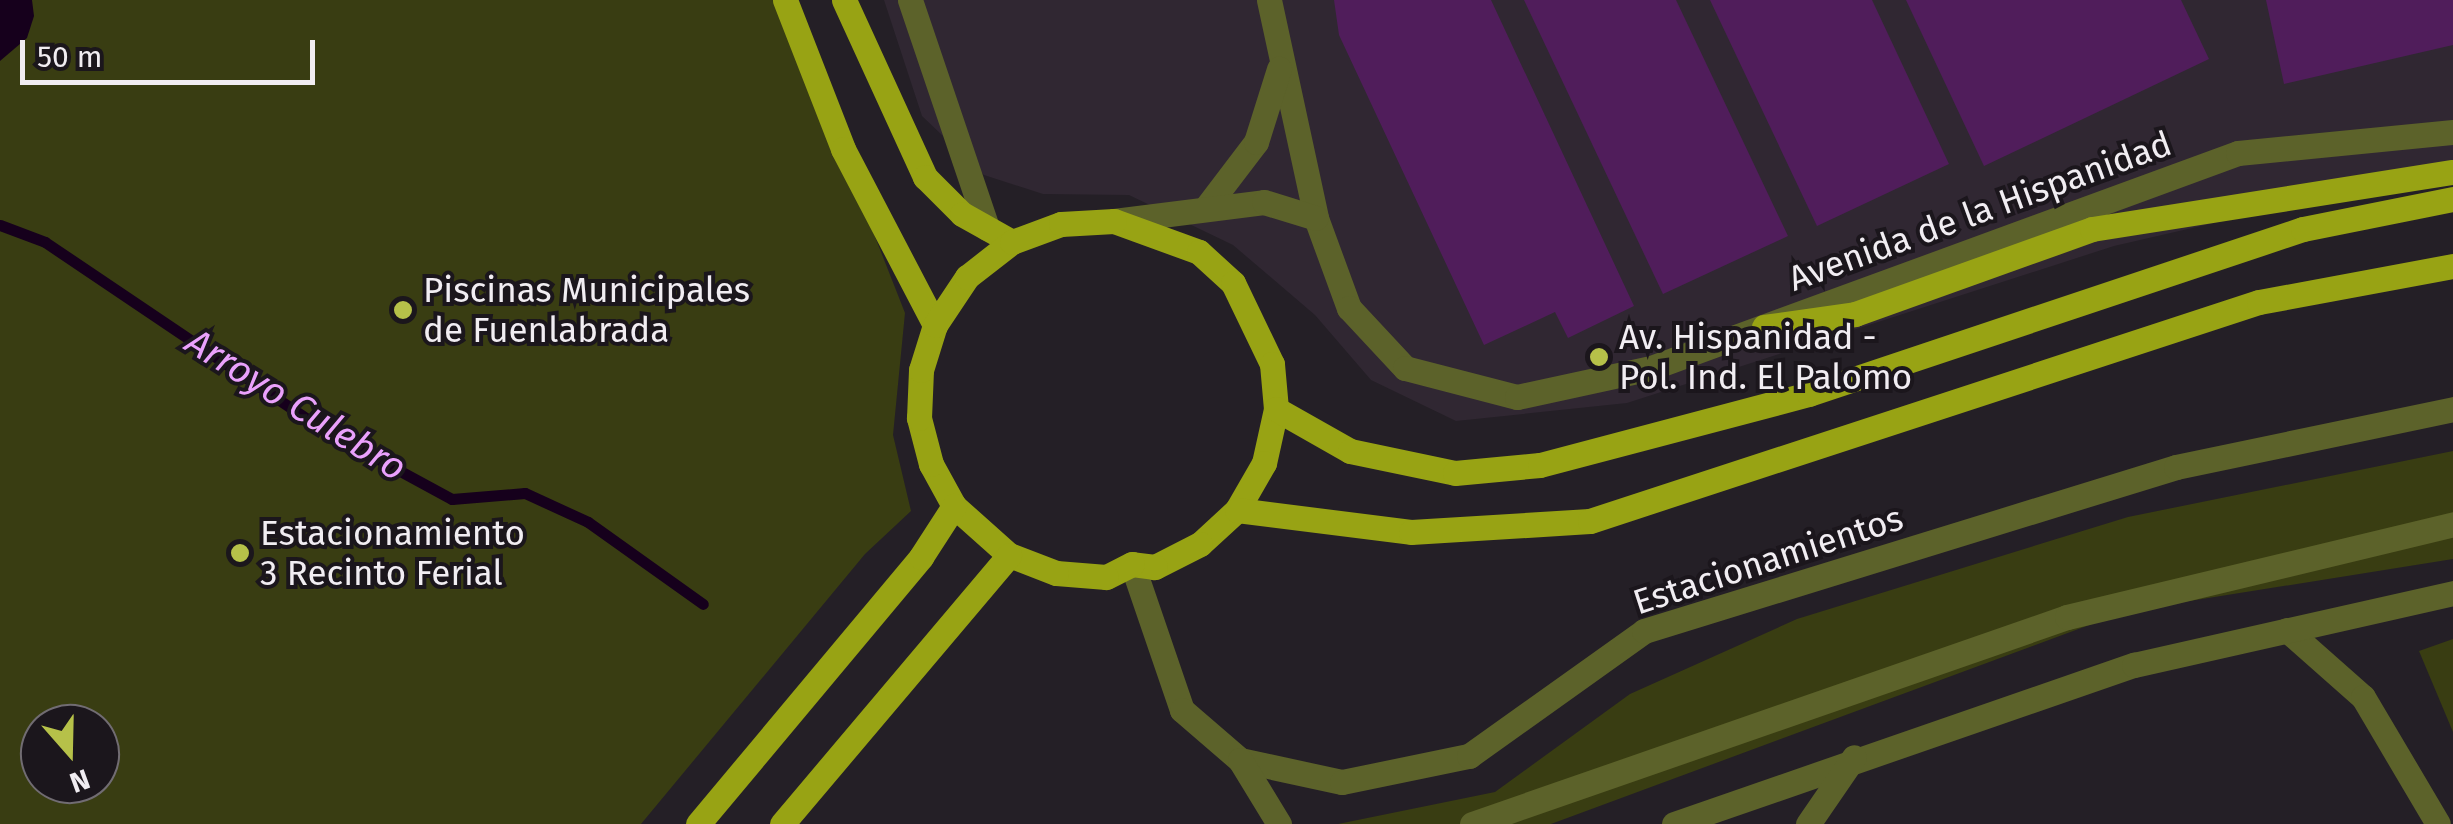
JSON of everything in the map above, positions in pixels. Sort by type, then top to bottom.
[{"type":"main road","points":[[785,0],[844,149],[934,324]]},
{"type":"main road","points":[[844,0],[924,177],[986,228],[1012,242]]},
{"type":"main road","points":[[1764,328],[1855,314],[2092,229],[2453,172]]},
{"type":"main road","points":[[1276,409],[1368,454],[1456,473],[1540,465],[1809,394],[2303,229],[2453,200]]},
{"type":"main road","points":[[1114,221],[1199,252],[1233,283],[1272,364],[1276,409],[1264,463],[1237,510],[1170,560],[1132,564],[1090,576],[1009,555],[954,506],[930,464],[919,418],[921,370],[934,324],[966,277],[1012,242],[1062,224],[1114,221]]},
{"type":"main road","points":[[1237,510],[1411,532],[1590,522],[2259,302],[2453,266]]},
{"type":"main road","points":[[698,824],[921,557],[954,506]]},
{"type":"main road","points":[[782,824],[1009,555]]},
{"type":"street","points":[[910,0],[986,228]]},
{"type":"street","name":"Avenida de la Hispanidad","points":[[1269,0],[1278,69],[1316,218],[1348,308],[1405,368],[1517,397],[1651,368],[2238,153],[2453,132]]},
{"type":"street","points":[[1205,209],[1256,142],[1278,69]]},
{"type":"street","points":[[1114,221],[1264,202],[1316,218]]},
{"type":"street","name":"Estacionamientos","points":[[1132,564],[1182,710],[1240,760],[1342,782],[1470,756],[1644,631],[2176,467],[2453,409]]},
{"type":"street","points":[[1472,824],[2067,617],[2453,524]]},
{"type":"street","points":[[1674,824],[1854,757],[2134,666],[2453,594]]},
{"type":"street","points":[[2287,630],[2363,696],[2438,824]]},
{"type":"street","points":[[1808,824],[1854,757]]},
{"type":"street","points":[[1240,760],[1279,824]]},
{"type":"shaded area","points":[[0,0],[32,0],[34,16],[27,38],[0,61]]},
{"type":"shaded area","points":[[884,0],[2453,0],[2453,168],[2114,246],[1627,403],[1456,421],[1371,380],[1315,315],[1233,245],[1129,195],[1043,194],[984,175],[922,116]]},
{"type":"green space","points":[[0,0],[782,0],[905,313],[893,435],[911,511],[865,554],[641,824],[0,824]]},
{"type":"green space","points":[[2453,451],[2453,559],[2127,611],[1551,824],[1338,824],[1495,792],[1630,694],[1797,619],[2128,517]]},
{"type":"green space","points":[[2453,639],[2453,732],[2419,651]]},
{"type":"building","points":[[1334,0],[1491,0],[1634,306],[1568,338],[1555,312],[1484,345],[1339,35]]},
{"type":"building","points":[[1524,0],[1676,0],[1788,236],[1663,294]]},
{"type":"building","points":[[1710,0],[1872,0],[1949,164],[1817,226]]},
{"type":"building","points":[[1906,0],[2181,0],[2209,59],[1984,166]]},
{"type":"building","points":[[2266,0],[2453,0],[2453,45],[2284,84]]},
{"type":"waterway","name":"Arroyo Culebro","points":[[0,225],[45,242],[321,428],[452,499],[525,493],[588,522],[703,604]]},
{"type":"place","name":"Piscinas Municipales de Fuenlabrada","points":[[403,310]]},
{"type":"place","name":"Av. Hispanidad - Pol. Ind. El Palomo","points":[[1599,357]]},
{"type":"place","name":"Estacionamiento 3 Recinto Ferial","points":[[240,553]]}]
